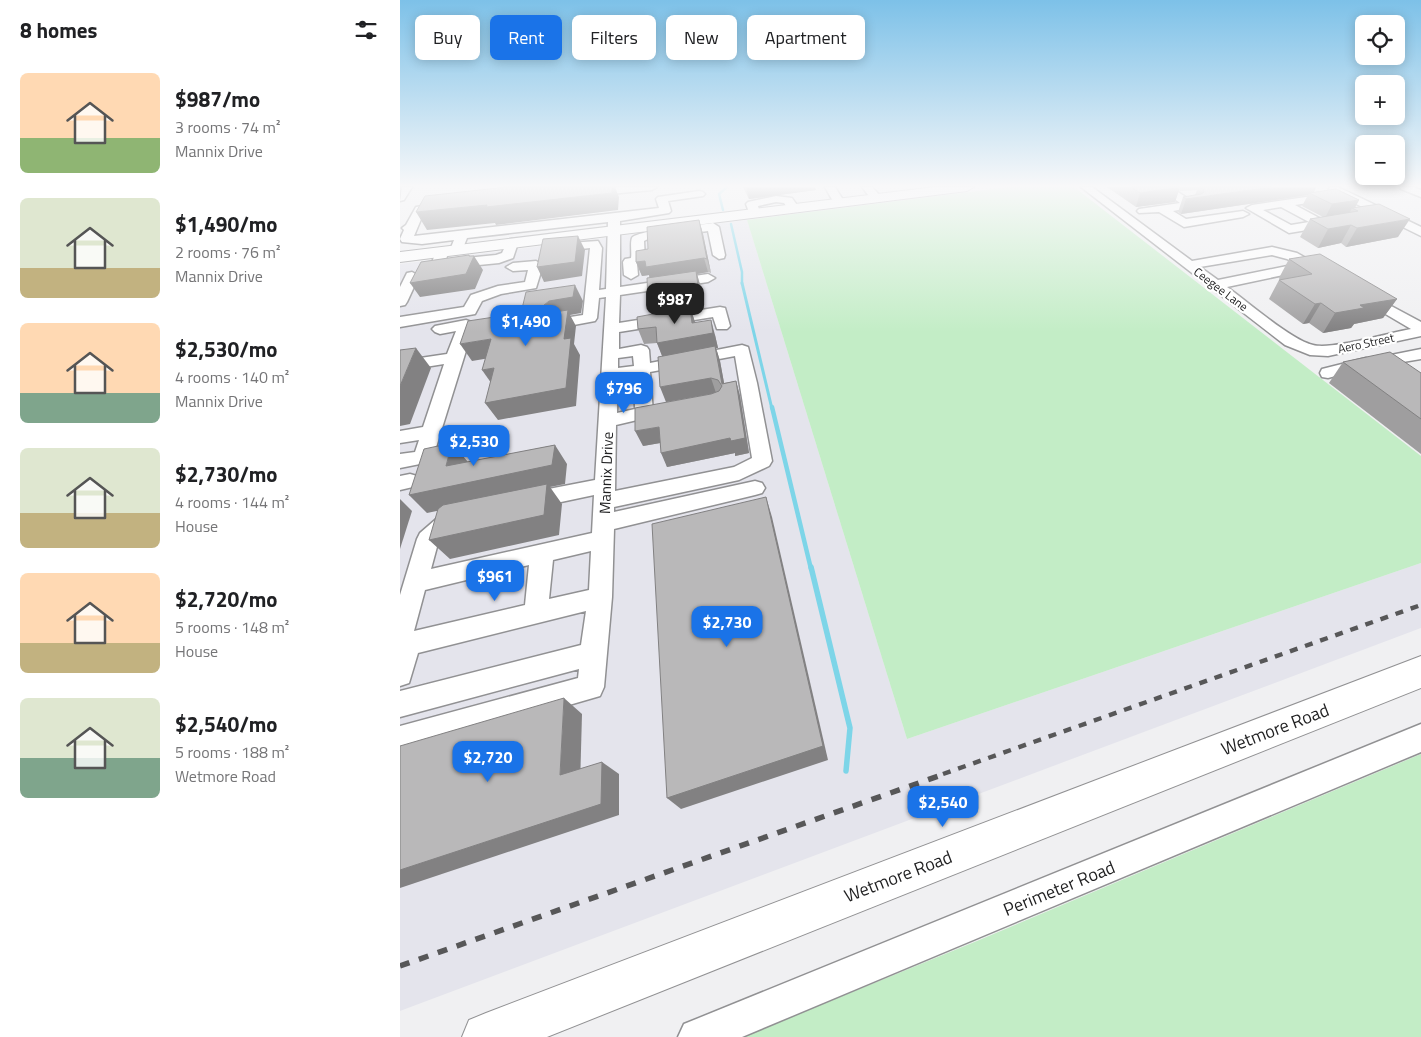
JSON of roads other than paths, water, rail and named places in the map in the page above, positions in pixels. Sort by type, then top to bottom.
[{"type":"main road","points":[[400,257],[448,256],[517,243],[572,241],[616,277],[632,235]]},
{"type":"main road","name":"Wetmore Road","points":[[486,1037],[1421,672]]},
{"type":"street","points":[[406,235],[406,239],[422,240],[459,235]]},
{"type":"street","points":[[448,256],[462,235]]},
{"type":"street","points":[[463,235],[616,277],[720,311],[722,326]]},
{"type":"street","name":"Mannix Drive","points":[[474,719],[591,687],[600,597],[610,355],[616,277],[630,262],[638,260],[639,235]]},
{"type":"street","points":[[706,235],[719,255]]},
{"type":"street","name":"Ceegee Lane","points":[[1149,235],[1291,342],[1310,350]]},
{"type":"street","points":[[554,248],[572,241],[596,245],[591,313]]},
{"type":"street","points":[[513,267],[517,243]]},
{"type":"street","points":[[1188,265],[1272,251],[1286,253],[1333,279]]},
{"type":"street","points":[[400,322],[470,312],[476,298],[498,290],[530,285],[536,265],[505,268],[498,290]]},
{"type":"street","points":[[594,265],[616,277],[637,316],[637,308]]},
{"type":"street","points":[[1216,285],[1309,266]]},
{"type":"street","points":[[400,302],[406,277]]},
{"type":"street","points":[[592,295],[616,277]]},
{"type":"street","points":[[563,322],[590,318],[591,313],[616,277]]},
{"type":"street","points":[[593,280],[616,277],[709,292]]},
{"type":"street","points":[[1349,288],[1421,329]]},
{"type":"street","points":[[400,335],[466,325],[423,457],[400,461]]},
{"type":"street","name":"Aero Street","points":[[1310,350],[1328,351],[1421,329]]},
{"type":"street","points":[[1371,342],[1413,369]]},
{"type":"street","points":[[1328,373],[1377,364],[1351,346]]},
{"type":"street","points":[[610,355],[641,350],[644,414]]},
{"type":"street","points":[[510,505],[739,473],[762,461],[750,383],[742,350],[610,375]]},
{"type":"street","points":[[1397,358],[1421,354]]},
{"type":"street","points":[[400,366],[454,358]]},
{"type":"street","points":[[608,421],[662,410]]},
{"type":"street","points":[[400,437],[431,432]]},
{"type":"street","points":[[416,582],[542,553],[603,531],[754,488]]},
{"type":"street","points":[[400,674],[402,642],[428,539],[455,516],[473,512]]},
{"type":"street","points":[[536,613],[542,553]]},
{"type":"street","points":[[402,642],[600,597]]},
{"type":"street","points":[[400,704],[593,654]]},
{"type":"street","points":[[400,740],[474,719],[480,684]]},
{"type":"street","name":"Perimeter Road","points":[[697,1037],[1421,738]]},
{"type":"waterway","points":[[734,235],[742,272],[742,283]]},
{"type":"waterway","points":[[742,283],[772,409]]},
{"type":"waterway","points":[[772,407],[811,569]]},
{"type":"waterway","points":[[811,567],[850,728],[846,771]]},
{"type":"railway","points":[[943,774],[1421,605]]},
{"type":"railway","points":[[400,966],[947,773]]}]
